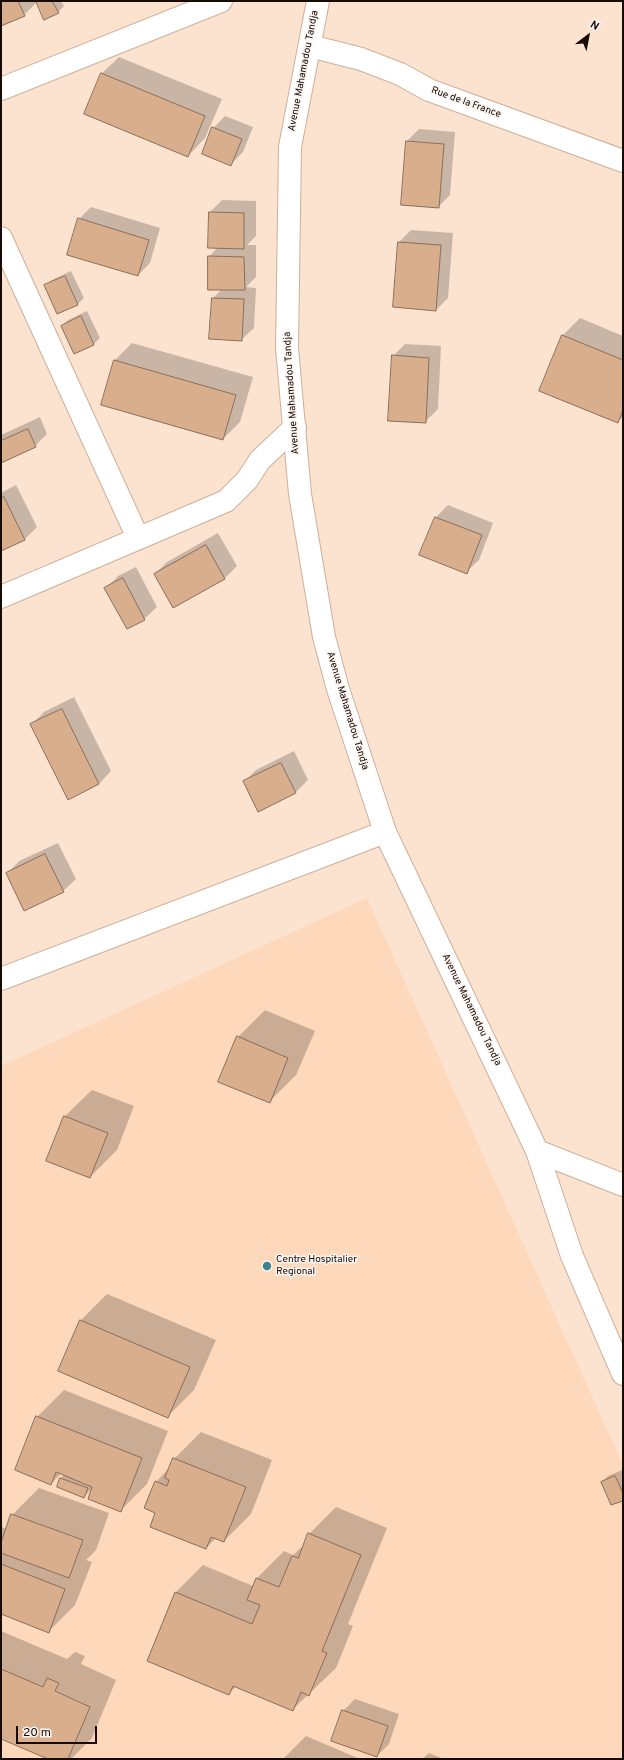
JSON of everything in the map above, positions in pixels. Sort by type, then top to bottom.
[{"type":"street","points":[[1,89],[221,1]]},
{"type":"street","name":"Avenue Mahamadou Tandja","points":[[318,1],[290,146],[287,348],[300,494],[324,637],[338,689],[385,832],[537,1151],[572,1256],[623,1374]]},
{"type":"street","name":"Rue de la France","points":[[310,46],[361,59],[400,74],[429,90],[623,161]]},
{"type":"street","points":[[1,238],[138,538]]},
{"type":"street","points":[[1,597],[226,501],[247,480],[260,460],[295,427]]},
{"type":"street","points":[[1,979],[385,832]]},
{"type":"street","points":[[537,1151],[623,1185]]},
{"type":"shaded area","name":"Centre Hospitalier Regional","points":[[367,898],[623,1465],[623,1759],[1,1759],[1,1066]]},
{"type":"building","points":[[1,1],[18,1],[25,16],[1,26]]},
{"type":"building","points":[[36,1],[52,1],[59,13],[44,20]]},
{"type":"building","points":[[101,73],[205,116],[188,157],[84,114]]},
{"type":"building","points":[[212,127],[242,139],[231,166],[202,154]]},
{"type":"building","points":[[406,141],[444,144],[439,208],[401,205]]},
{"type":"building","points":[[209,212],[244,213],[244,249],[208,248]]},
{"type":"building","points":[[78,218],[149,240],[138,276],[67,255]]},
{"type":"building","points":[[398,242],[441,245],[436,311],[393,307]]},
{"type":"building","points":[[208,256],[244,257],[245,290],[208,290]]},
{"type":"building","points":[[65,276],[78,305],[57,314],[44,285]]},
{"type":"building","points":[[212,298],[244,299],[242,341],[209,339]]},
{"type":"building","points":[[81,316],[94,345],[74,354],[61,326]]},
{"type":"building","points":[[562,335],[623,360],[623,410],[618,423],[539,391]]},
{"type":"building","points":[[392,355],[429,358],[426,423],[388,421]]},
{"type":"building","points":[[114,360],[236,395],[223,440],[101,405]]},
{"type":"building","points":[[28,429],[36,447],[1,463],[1,441]]},
{"type":"building","points":[[4,497],[25,540],[1,551],[1,498]]},
{"type":"building","points":[[435,517],[482,535],[467,574],[419,555]]},
{"type":"building","points":[[206,545],[225,579],[173,608],[154,574]]},
{"type":"building","points":[[123,578],[145,620],[127,629],[104,588]]},
{"type":"building","points":[[62,709],[99,784],[68,800],[30,724]]},
{"type":"building","points":[[281,763],[296,793],[258,812],[243,781]]},
{"type":"building","points":[[45,854],[64,892],[24,911],[6,873]]},
{"type":"building","points":[[237,1036],[288,1058],[270,1103],[218,1082]]},
{"type":"building","points":[[64,1116],[108,1133],[90,1178],[46,1161]]},
{"type":"building","points":[[80,1320],[190,1367],[168,1418],[58,1371]]},
{"type":"building","points":[[36,1416],[142,1458],[121,1512],[88,1499],[92,1487],[56,1472],[51,1485],[15,1470]]},
{"type":"building","points":[[173,1458],[246,1487],[224,1542],[211,1537],[206,1549],[150,1527],[155,1513],[144,1508],[155,1481],[167,1486],[169,1480],[165,1478]]},
{"type":"building","points":[[615,1476],[623,1493],[623,1501],[611,1505],[601,1482]]},
{"type":"building","points":[[60,1478],[88,1488],[84,1498],[57,1487]]},
{"type":"building","points":[[11,1514],[83,1540],[69,1578],[1,1553],[1,1543]]},
{"type":"building","points":[[308,1533],[361,1555],[322,1651],[327,1653],[309,1696],[301,1692],[293,1711],[233,1686],[229,1695],[147,1661],[175,1592],[252,1624],[260,1605],[247,1600],[256,1578],[279,1587],[292,1556],[298,1558]]},
{"type":"building","points":[[1,1564],[65,1589],[49,1633],[1,1614]]},
{"type":"building","points":[[1,1669],[43,1687],[47,1678],[59,1683],[55,1691],[90,1707],[68,1759],[48,1759],[1,1739]]},
{"type":"building","points":[[342,1710],[388,1726],[377,1757],[331,1741]]},
{"type":"place","name":"Centre Hospitalier Regional","points":[[267,1266]]}]
